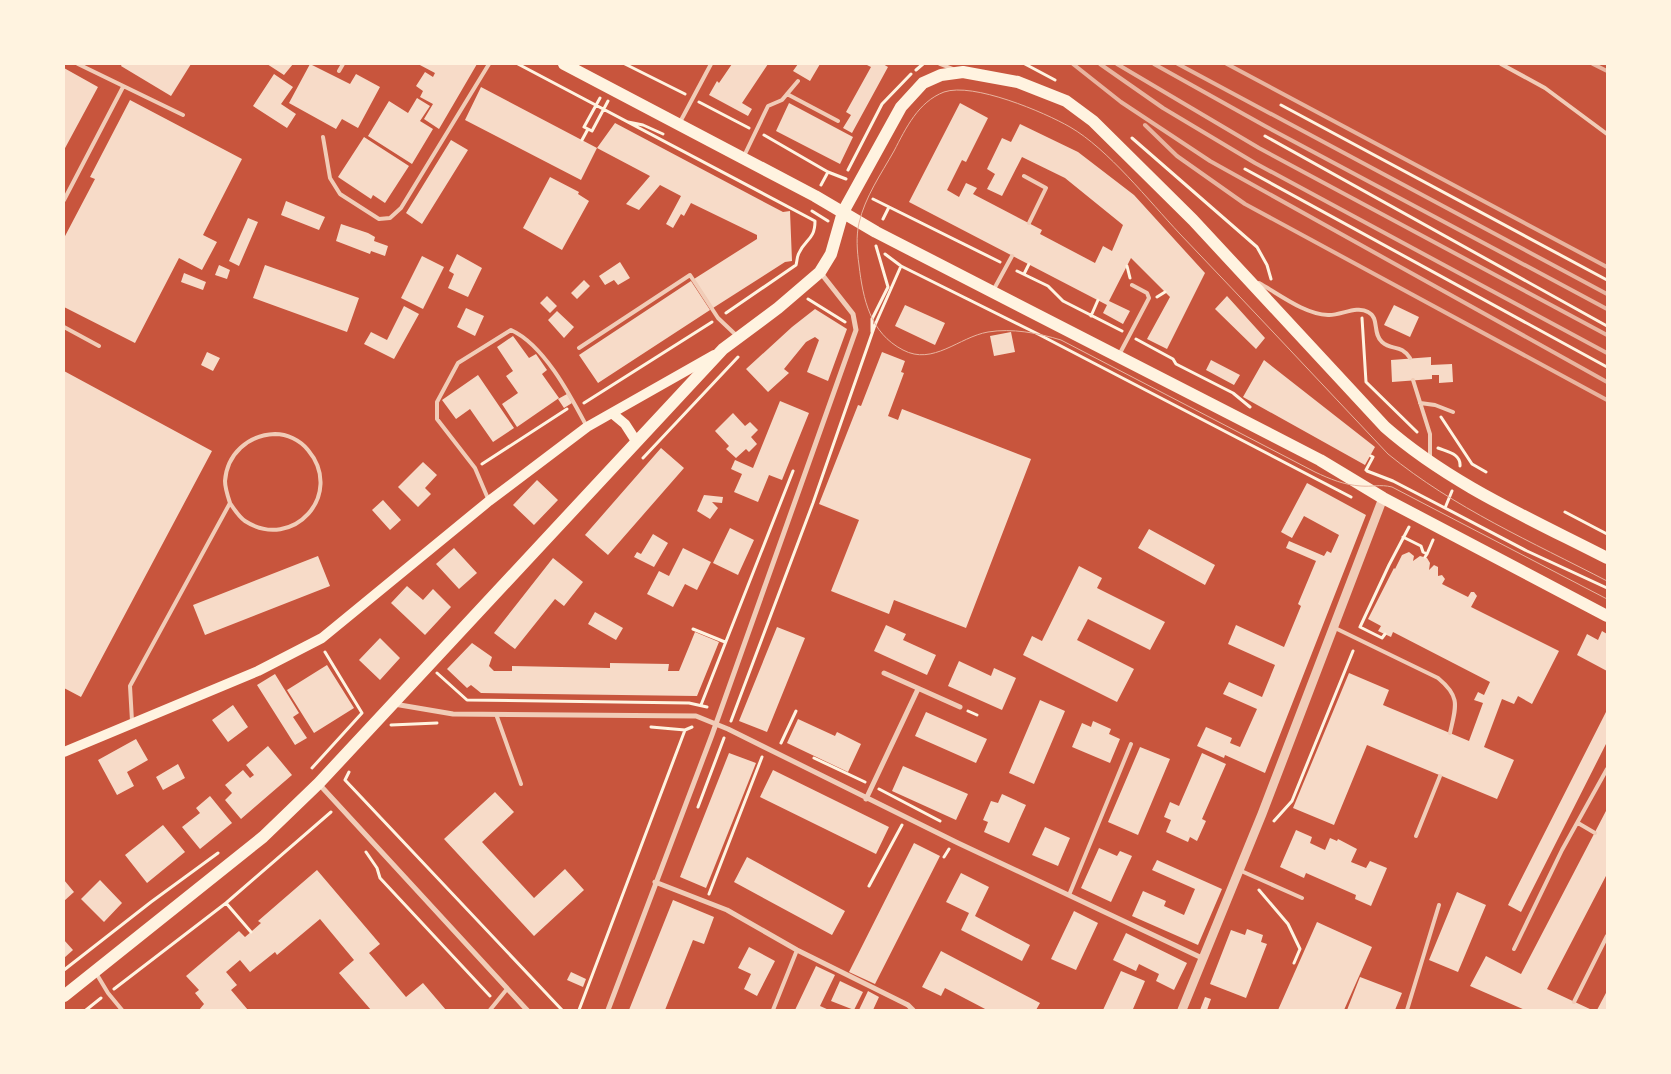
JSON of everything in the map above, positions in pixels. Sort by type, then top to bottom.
[{"type":"main road","points":[[564,64],[743,157],[993,292],[1320,460],[1383,498],[1607,616]]},
{"type":"main road","points":[[64,996],[263,837],[319,784],[391,704],[724,349],[820,272],[831,254],[843,212],[901,107],[923,83],[941,74],[963,72],[1018,82],[1076,108],[1194,220],[1385,427],[1431,464],[1456,479],[1607,558]]},
{"type":"main road","points":[[64,752],[258,671],[322,638],[489,500],[587,427],[613,414],[724,349]]},
{"type":"main road","points":[[613,414],[625,424],[636,441]]},
{"type":"street","points":[[608,1010],[716,724],[856,330],[853,314],[820,272]]},
{"type":"street","points":[[1182,1010],[1239,870],[1383,498]]},
{"type":"street","points":[[884,673],[960,707]]},
{"type":"street","points":[[866,799],[918,688]]},
{"type":"street","points":[[391,704],[453,714],[696,716],[716,724],[866,799],[1202,958]]},
{"type":"street","points":[[319,784],[527,1010]]},
{"type":"street","points":[[656,882],[727,910],[797,950],[908,1005],[913,1010]]},
{"type":"lane","points":[[78,64],[183,115]]},
{"type":"lane","points":[[339,71],[343,64]]},
{"type":"lane","points":[[323,137],[330,178],[340,194],[379,219],[390,218],[401,208],[489,64]]},
{"type":"lane","points":[[680,124],[711,64]]},
{"type":"lane","points":[[940,64],[963,72]]},
{"type":"lane","points":[[1501,64],[1545,88],[1607,134]]},
{"type":"lane","points":[[743,157],[768,106],[782,100],[798,81]]},
{"type":"lane","points":[[64,200],[123,87]]},
{"type":"lane","points":[[787,94],[838,121]]},
{"type":"lane","points":[[1024,176],[1046,188],[1029,223]]},
{"type":"lane","points":[[993,292],[1012,256]]},
{"type":"lane","points":[[579,348],[690,275],[718,318],[739,337]]},
{"type":"lane","points":[[1247,277],[1314,313],[1329,316],[1362,309],[1369,312],[1375,317],[1378,336],[1381,341],[1400,348],[1410,358]]},
{"type":"lane","points":[[1118,357],[1149,298],[1147,293],[1132,286]]},
{"type":"lane","points":[[64,327],[99,346]]},
{"type":"lane","points":[[489,500],[475,468],[437,419],[436,402],[458,363],[511,330],[524,336],[538,349],[576,406],[587,427]]},
{"type":"lane","points":[[1413,380],[1430,434],[1431,464]]},
{"type":"lane","points":[[1420,403],[1435,405],[1453,412]]},
{"type":"lane","points":[[132,722],[130,686],[230,504],[225,483],[229,462],[242,444],[262,435],[283,434],[303,444],[317,460],[322,481],[317,502],[304,519],[291,526],[285,529],[263,529],[244,520],[230,504]]},
{"type":"lane","points":[[1334,627],[1438,678],[1451,689],[1456,707],[1450,733]]},
{"type":"lane","points":[[496,714],[521,784]]},
{"type":"lane","points":[[1069,895],[1132,744]]},
{"type":"lane","points":[[1514,949],[1542,888],[1607,768]]},
{"type":"lane","points":[[1416,836],[1440,776]]},
{"type":"lane","points":[[1578,823],[1595,833]]},
{"type":"lane","points":[[1239,870],[1302,898]]},
{"type":"lane","points":[[1407,1010],[1439,906]]},
{"type":"lane","points":[[1574,1002],[1607,936]]},
{"type":"lane","points":[[774,1010],[797,950]]},
{"type":"lane","points":[[95,971],[108,993],[122,1010]]},
{"type":"lane","points":[[490,1010],[497,1004],[507,989]]},
{"type":"path","points":[[475,468],[561,411],[591,401],[796,265],[799,252],[810,240],[815,230],[815,221],[518,64]]},
{"type":"path","points":[[626,64],[756,131],[828,172],[852,180]]},
{"type":"path","points":[[657,84],[663,83]]},
{"type":"path","points":[[610,88],[603,109],[592,131],[584,127],[596,105],[610,88]]},
{"type":"path","points":[[1281,105],[1607,280]]},
{"type":"path","points":[[582,140],[588,129]]},
{"type":"path","points":[[1265,136],[1607,326]]},
{"type":"path","points":[[1245,169],[1607,367]]},
{"type":"path","points":[[873,199],[1000,262]]},
{"type":"path","points":[[883,219],[889,207]]},
{"type":"path","points":[[872,334],[872,320],[888,287],[876,247],[902,266],[1036,333],[1355,499]]},
{"type":"path","points":[[1024,274],[1029,264]]},
{"type":"path","points":[[732,718],[813,503],[872,334],[902,266]]},
{"type":"path","points":[[1017,271],[1048,286],[1063,301],[1173,359],[1176,364],[1233,393],[1241,401],[1257,410]]},
{"type":"path","points":[[1265,274],[1277,284]]},
{"type":"path","points":[[1160,297],[1165,292]]},
{"type":"path","points":[[803,303],[810,299],[852,327]]},
{"type":"path","points":[[1091,316],[1098,300]]},
{"type":"path","points":[[1362,317],[1366,382],[1417,432]]},
{"type":"path","points":[[1445,410],[1440,418],[1458,446],[1472,464],[1486,472]]},
{"type":"path","points":[[1456,455],[1460,461],[1460,466]]},
{"type":"path","points":[[1370,456],[1373,457],[1365,470],[1393,481],[1528,551],[1607,588]]},
{"type":"path","points":[[701,705],[795,466]]},
{"type":"path","points":[[1445,508],[1448,502]]},
{"type":"path","points":[[1564,512],[1607,534]]},
{"type":"path","points":[[1385,634],[1382,638],[1360,627],[1409,528]]},
{"type":"path","points":[[1403,537],[1421,546],[1426,555],[1433,541]]},
{"type":"path","points":[[693,629],[725,642]]},
{"type":"path","points":[[1270,827],[1292,801],[1353,651]]},
{"type":"path","points":[[309,771],[362,713],[325,652]]},
{"type":"path","points":[[443,665],[436,672],[467,700],[701,705],[707,707]]},
{"type":"path","points":[[782,743],[796,711]]},
{"type":"path","points":[[579,1010],[686,730],[692,727]]},
{"type":"path","points":[[706,901],[762,757]]},
{"type":"path","points":[[345,780],[562,1010]]},
{"type":"path","points":[[86,1010],[226,903],[330,811],[336,817]]},
{"type":"path","points":[[869,886],[902,825]]},
{"type":"path","points":[[361,844],[377,868],[380,878],[497,1004]]},
{"type":"path","points":[[944,856],[951,846]]},
{"type":"path","points":[[64,970],[151,902],[225,848]]},
{"type":"path","points":[[1248,874],[1246,881],[1258,889],[1288,924],[1300,948],[1294,963]]},
{"type":"path","points":[[226,903],[251,932]]},
{"type":"building","points":[[122,64],[191,64],[171,96],[121,66]]},
{"type":"building","points":[[267,64],[293,64],[284,75]]},
{"type":"building","points":[[310,64],[350,84],[356,74],[380,87],[358,128],[342,119],[336,129],[289,103]]},
{"type":"building","points":[[418,64],[477,64],[439,129],[424,119],[433,104],[420,97],[423,91],[416,86],[425,72],[433,77],[435,73]]},
{"type":"building","points":[[732,64],[768,64],[742,103],[752,109],[748,116],[709,95],[717,81],[719,83]]},
{"type":"building","points":[[798,64],[820,64],[810,81],[793,71]]},
{"type":"building","points":[[865,64],[883,64],[888,67],[852,133],[843,128],[851,115],[846,112],[871,67]]},
{"type":"building","points":[[64,68],[98,87],[64,150]]},
{"type":"building","points":[[274,74],[293,87],[281,104],[296,114],[287,128],[253,106]]},
{"type":"building","points":[[481,87],[597,148],[581,180],[465,120]]},
{"type":"building","points":[[417,98],[430,106],[420,121],[433,129],[412,164],[368,136],[389,101],[408,113]]},
{"type":"building","points":[[130,100],[242,159],[203,235],[217,242],[202,270],[179,258],[135,343],[64,307],[64,238],[95,179],[90,177]]},
{"type":"building","points":[[789,103],[853,137],[840,164],[776,131]]},
{"type":"building","points":[[960,103],[988,118],[966,162],[962,160],[947,190],[959,197],[966,183],[977,188],[973,194],[1042,230],[1040,234],[1095,263],[1103,246],[1112,251],[1123,225],[1065,178],[1022,157],[1002,196],[987,189],[995,174],[987,169],[1002,138],[1011,142],[1020,124],[1078,152],[1134,195],[1205,273],[1167,349],[1147,339],[1170,297],[1131,258],[1109,301],[1130,311],[1123,324],[1103,313],[1107,305],[909,202]]},
{"type":"building","points":[[615,123],[783,212],[790,211],[792,261],[785,262],[713,308],[694,279],[757,239],[757,235],[691,203],[684,216],[681,214],[673,228],[666,224],[681,196],[660,185],[639,210],[626,204],[650,176],[597,148]]},
{"type":"building","points":[[364,137],[409,166],[385,203],[373,195],[371,199],[338,177]]},
{"type":"building","points":[[451,140],[468,150],[422,224],[406,213]]},
{"type":"building","points":[[550,177],[579,192],[578,194],[589,201],[562,250],[523,228]]},
{"type":"building","points":[[286,201],[325,217],[319,230],[281,215]]},
{"type":"building","points":[[248,218],[258,222],[239,266],[229,261]]},
{"type":"building","points":[[341,224],[368,233],[375,237],[374,241],[388,246],[385,256],[371,251],[370,254],[336,241]]},
{"type":"building","points":[[457,254],[482,268],[468,297],[448,288],[454,274],[449,271]]},
{"type":"building","points":[[422,256],[444,267],[423,309],[401,298]]},
{"type":"building","points":[[620,262],[630,278],[618,285],[614,280],[605,285],[599,276]]},
{"type":"building","points":[[219,265],[230,270],[227,279],[215,275]]},
{"type":"building","points":[[265,265],[359,298],[347,332],[253,298]]},
{"type":"building","points":[[184,273],[206,282],[203,290],[181,282]]},
{"type":"building","points":[[584,280],[590,286],[577,299],[571,293]]},
{"type":"building","points":[[691,281],[710,310],[598,383],[579,355]]},
{"type":"building","points":[[547,296],[557,306],[550,313],[540,303]]},
{"type":"building","points":[[1227,296],[1265,338],[1256,349],[1215,309]]},
{"type":"building","points":[[905,305],[945,323],[935,345],[895,326]]},
{"type":"building","points":[[1394,305],[1419,317],[1410,337],[1384,325]]},
{"type":"building","points":[[404,306],[419,314],[394,359],[364,344],[371,332],[387,340]]},
{"type":"building","points":[[466,308],[484,316],[475,336],[457,327]]},
{"type":"building","points":[[815,309],[847,329],[828,381],[807,372],[819,340],[815,337],[806,342],[784,369],[789,373],[768,392],[746,369],[792,327]]},
{"type":"building","points":[[557,311],[574,327],[564,338],[548,320]]},
{"type":"building","points":[[1011,332],[1015,352],[994,356],[990,336]]},
{"type":"building","points":[[513,336],[529,358],[536,354],[547,370],[542,374],[559,398],[517,427],[502,404],[518,393],[506,376],[513,371],[497,347]]},
{"type":"building","points":[[207,352],[220,358],[213,371],[201,365]]},
{"type":"building","points":[[882,352],[905,361],[901,372],[904,373],[888,416],[898,420],[902,409],[1031,459],[966,628],[894,600],[889,614],[831,591],[859,520],[819,504],[858,405],[861,406]]},
{"type":"building","points":[[1431,357],[1431,365],[1452,364],[1453,382],[1439,383],[1439,375],[1432,375],[1432,379],[1392,382],[1391,360]]},
{"type":"building","points":[[1211,360],[1240,375],[1234,385],[1206,370]]},
{"type":"building","points":[[1264,360],[1375,447],[1365,465],[1243,397]]},
{"type":"building","points":[[64,371],[212,451],[81,697],[64,688]]},
{"type":"building","points":[[478,375],[514,428],[493,442],[470,409],[456,419],[442,400]]},
{"type":"building","points":[[567,394],[572,403],[564,408],[558,399]]},
{"type":"building","points":[[780,401],[809,413],[782,480],[769,475],[758,502],[734,492],[742,474],[731,469],[735,460],[753,468]]},
{"type":"building","points":[[733,413],[745,426],[750,422],[758,430],[751,437],[757,444],[749,452],[746,449],[736,458],[726,449],[729,446],[715,431]]},
{"type":"building","points":[[661,448],[684,468],[608,555],[585,535]]},
{"type":"building","points":[[423,462],[437,475],[425,488],[431,494],[418,507],[398,487]]},
{"type":"building","points":[[537,480],[558,500],[534,525],[513,505]]},
{"type":"building","points":[[1307,483],[1366,515],[1265,773],[1225,755],[1224,758],[1197,746],[1206,727],[1232,738],[1230,743],[1240,747],[1257,709],[1223,694],[1229,682],[1262,697],[1275,665],[1228,644],[1236,625],[1284,647],[1301,606],[1298,604],[1316,561],[1286,548],[1289,541],[1324,556],[1327,551],[1331,553],[1339,535],[1304,516],[1292,538],[1281,532]]},
{"type":"building","points":[[704,495],[723,497],[722,503],[712,502],[718,508],[710,519],[697,511]]},
{"type":"building","points":[[383,500],[401,520],[390,530],[372,510]]},
{"type":"building","points":[[730,528],[754,540],[738,575],[713,563]]},
{"type":"building","points":[[1149,529],[1215,565],[1205,585],[1138,548]]},
{"type":"building","points":[[653,534],[668,543],[654,567],[634,557],[637,552],[641,554]]},
{"type":"building","points":[[454,548],[477,573],[459,589],[436,564]]},
{"type":"building","points":[[683,548],[711,562],[697,590],[685,584],[673,607],[647,594],[659,571],[669,576]]},
{"type":"building","points":[[1409,552],[1414,556],[1413,561],[1420,556],[1427,558],[1430,563],[1429,570],[1434,565],[1438,567],[1438,576],[1442,575],[1445,579],[1442,584],[1468,597],[1471,592],[1474,592],[1477,596],[1471,607],[1559,651],[1532,704],[1518,696],[1514,704],[1502,699],[1484,747],[1514,760],[1497,799],[1367,745],[1334,825],[1293,808],[1349,673],[1389,690],[1383,705],[1469,741],[1483,703],[1474,700],[1478,692],[1484,695],[1490,682],[1393,632],[1391,637],[1378,631],[1381,626],[1368,619],[1394,568],[1402,555]]},
{"type":"building","points":[[318,556],[330,586],[205,635],[193,605]]},
{"type":"building","points":[[553,558],[583,582],[564,606],[555,599],[515,649],[494,633]]},
{"type":"building","points":[[1079,566],[1102,578],[1097,588],[1165,622],[1150,650],[1088,619],[1077,640],[1134,669],[1117,702],[1023,655],[1032,636],[1042,641]]},
{"type":"building","points":[[407,586],[423,600],[433,589],[451,607],[425,635],[391,603]]},
{"type":"building","points":[[595,612],[623,628],[616,640],[588,624]]},
{"type":"building","points":[[886,625],[906,634],[903,640],[936,655],[927,675],[874,651]]},
{"type":"building","points":[[777,627],[805,638],[767,732],[739,721]]},
{"type":"building","points":[[1602,631],[1607,634],[1607,671],[1577,655],[1587,634],[1598,640]]},
{"type":"building","points":[[695,632],[719,642],[697,696],[481,693],[471,685],[467,688],[447,669],[472,643],[492,657],[489,666],[494,671],[512,671],[512,666],[610,668],[610,663],[669,664],[668,671],[679,671]]},
{"type":"building","points":[[380,638],[400,658],[380,680],[359,660]]},
{"type":"building","points":[[959,661],[991,676],[994,668],[1016,678],[1002,710],[948,686]]},
{"type":"building","points":[[327,665],[354,708],[314,733],[287,690]]},
{"type":"building","points":[[275,674],[299,713],[293,717],[307,738],[295,745],[257,685]]},
{"type":"building","points":[[1040,700],[1065,711],[1034,784],[1009,773]]},
{"type":"building","points":[[233,705],[248,727],[228,742],[212,720]]},
{"type":"building","points":[[1607,710],[1607,742],[1521,912],[1508,905]]},
{"type":"building","points":[[926,712],[987,739],[976,763],[915,736]]},
{"type":"building","points":[[798,719],[835,736],[837,732],[861,744],[848,772],[787,743]]},
{"type":"building","points":[[1093,721],[1111,729],[1109,734],[1120,739],[1110,763],[1072,747],[1082,723],[1091,727]]},
{"type":"building","points":[[136,739],[148,760],[127,772],[134,786],[117,795],[98,760]]},
{"type":"building","points":[[268,746],[292,775],[241,819],[225,800],[232,793],[225,785],[243,770],[250,778],[254,775],[246,765]]},
{"type":"building","points":[[1140,747],[1170,759],[1138,835],[1108,822]]},
{"type":"building","points":[[729,753],[756,763],[706,888],[680,877]]},
{"type":"building","points":[[1202,753],[1226,764],[1202,819],[1206,821],[1197,841],[1190,837],[1188,842],[1166,832],[1171,820],[1164,817],[1170,802],[1179,806]]},
{"type":"building","points":[[178,764],[185,778],[163,790],[156,777]]},
{"type":"building","points":[[903,766],[968,794],[956,820],[892,791]]},
{"type":"building","points":[[773,770],[889,827],[876,854],[760,797]]},
{"type":"building","points":[[495,792],[514,812],[482,842],[534,898],[565,869],[584,890],[534,936],[444,839]]},
{"type":"building","points":[[1002,794],[1026,805],[1009,843],[984,832],[988,822],[983,820],[991,801],[998,803]]},
{"type":"building","points":[[210,796],[232,823],[200,849],[182,827],[200,813],[196,808]]},
{"type":"building","points":[[1607,809],[1607,874],[1547,989],[1592,1010],[1525,1010],[1470,986],[1486,956],[1521,974]]},
{"type":"building","points":[[163,825],[185,852],[147,883],[125,855]]},
{"type":"building","points":[[1045,827],[1070,838],[1058,866],[1032,855]]},
{"type":"building","points":[[1296,830],[1312,837],[1310,843],[1325,850],[1330,838],[1337,841],[1338,839],[1357,849],[1351,862],[1366,868],[1370,861],[1387,868],[1371,906],[1355,899],[1356,895],[1306,873],[1304,878],[1280,867]]},
{"type":"building","points":[[914,843],[940,856],[875,984],[849,972]]},
{"type":"building","points":[[1099,848],[1117,856],[1120,851],[1132,856],[1111,902],[1081,888]]},
{"type":"building","points":[[747,857],[845,911],[832,935],[734,882]]},
{"type":"building","points":[[1157,860],[1222,889],[1198,945],[1132,916],[1143,891],[1166,901],[1164,906],[1184,915],[1195,889],[1152,870]]},
{"type":"building","points":[[317,870],[380,944],[369,953],[406,997],[423,983],[446,1010],[371,1010],[339,973],[354,960],[320,919],[277,955],[275,952],[250,972],[240,960],[226,972],[237,985],[231,990],[248,1010],[199,1010],[204,1004],[195,993],[199,990],[186,976],[239,931],[245,937],[261,923],[258,921]]},
{"type":"building","points":[[961,873],[989,887],[975,916],[1030,945],[1022,961],[961,930],[969,913],[946,902]]},
{"type":"building","points":[[64,880],[74,892],[64,901]]},
{"type":"building","points":[[100,880],[122,903],[104,922],[81,899]]},
{"type":"building","points":[[1457,892],[1486,905],[1458,972],[1429,960]]},
{"type":"building","points":[[673,900],[714,917],[704,944],[693,940],[665,1010],[629,1010]]},
{"type":"building","points":[[1074,911],[1098,923],[1076,970],[1051,959]]},
{"type":"building","points":[[1317,922],[1372,947],[1344,1010],[1278,1010]]},
{"type":"building","points":[[1247,929],[1263,935],[1261,942],[1267,944],[1246,998],[1210,984],[1231,930],[1245,935]]},
{"type":"building","points":[[1126,933],[1187,963],[1174,990],[1156,981],[1159,974],[1139,964],[1136,971],[1113,960]]},
{"type":"building","points":[[64,940],[73,950],[64,958]]},
{"type":"building","points":[[749,947],[775,961],[757,996],[744,989],[751,974],[738,968]]},
{"type":"building","points":[[941,951],[1040,1003],[1036,1010],[987,1010],[945,988],[941,996],[922,987]]},
{"type":"building","points":[[816,966],[835,975],[820,1006],[829,1010],[795,1010]]},
{"type":"building","points":[[1121,971],[1145,981],[1133,1009],[1103,1010]]},
{"type":"building","points":[[571,972],[586,979],[583,987],[567,980]]},
{"type":"building","points":[[1360,977],[1402,993],[1395,1010],[1347,1010]]},
{"type":"building","points":[[840,981],[863,992],[854,1010],[831,1001]]},
{"type":"building","points":[[868,991],[879,997],[873,1010],[859,1010]]},
{"type":"building","points":[[1607,991],[1607,1010],[1597,1010]]},
{"type":"building","points":[[1205,997],[1211,999],[1207,1010],[1200,1010]]},
{"type":"tram line","points":[[1607,581],[1467,508],[1413,473],[1388,454],[1180,234],[1128,176],[1099,148],[1070,127],[1008,100],[972,91],[957,90],[935,96],[920,109],[908,125],[869,195],[857,233],[858,260],[866,302],[876,325],[892,343],[903,350],[925,355],[946,349],[977,335],[997,331],[1025,332],[1061,340],[1315,472],[1349,484],[1392,487],[1607,599]]},
{"type":"railway","points":[[1073,64],[1121,102],[1210,161],[1607,382]]},
{"type":"railway","points":[[1100,64],[1163,108],[1255,163],[1607,353]]},
{"type":"railway","points":[[1117,64],[1259,148],[1607,335]]},
{"type":"railway","points":[[1154,64],[1265,126],[1607,309]]},
{"type":"railway","points":[[1178,64],[1607,294]]},
{"type":"railway","points":[[1227,64],[1607,267]]},
{"type":"railway","points":[[1593,64],[1607,71]]},
{"type":"railway","points":[[1145,125],[1177,156],[1245,204],[1607,400]]}]
